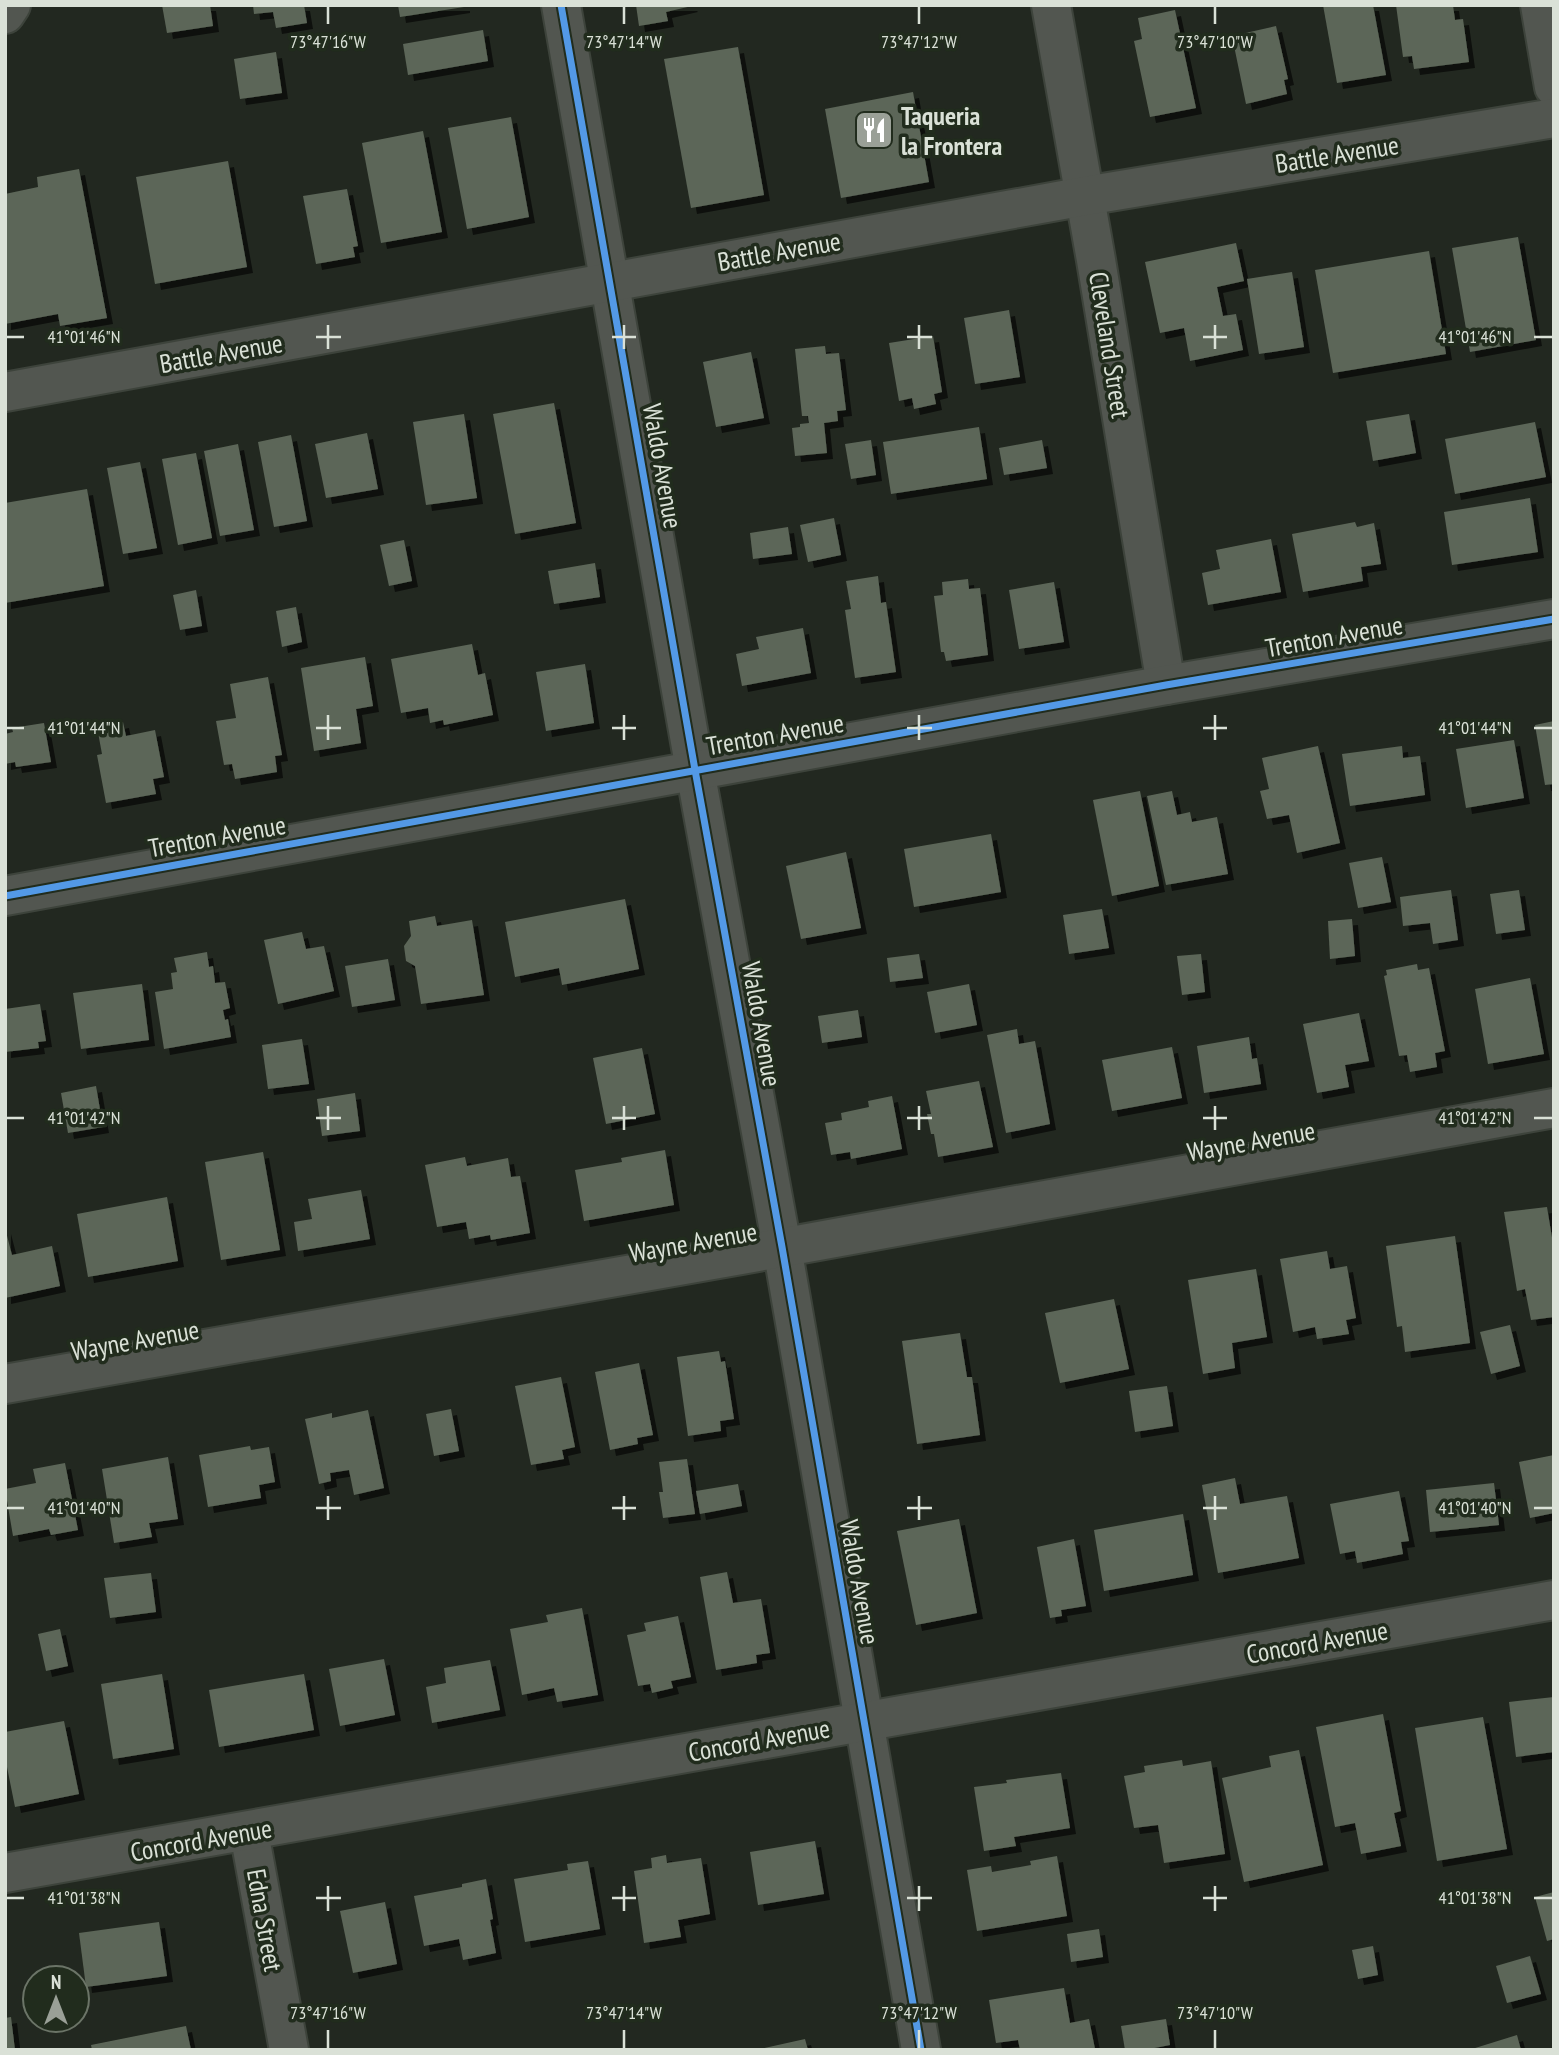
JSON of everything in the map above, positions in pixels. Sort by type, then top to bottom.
[{"type":"street","points":[[5,14],[11,5]]},
{"type":"street","name":"Waldo Avenue","points":[[561,5],[782,1247],[921,2050]]},
{"type":"street","name":"Cleveland Street","points":[[1051,5],[1166,685]]},
{"type":"street","points":[[1539,5],[1554,87]]},
{"type":"street","name":"Battle Avenue","points":[[5,392],[1085,196],[1554,118]]},
{"type":"street","name":"Trenton Avenue","points":[[5,896],[1166,685],[1554,619]]},
{"type":"street","name":"Wayne Avenue","points":[[5,1384],[1554,1108]]},
{"type":"street","name":"Concord Avenue","points":[[5,1873],[1554,1600]]},
{"type":"street","name":"Edna Street","points":[[249,1832],[289,2050]]},
{"type":"building","points":[[162,5],[210,5],[213,26],[167,33]]},
{"type":"building","points":[[253,5],[304,5],[307,23],[276,28],[273,12],[254,14]]},
{"type":"building","points":[[398,5],[464,5],[464,7],[400,17]]},
{"type":"building","points":[[636,5],[692,6],[666,12],[668,21],[639,26]]},
{"type":"building","points":[[1323,5],[1373,5],[1386,75],[1337,83]]},
{"type":"building","points":[[1396,5],[1453,5],[1455,20],[1463,19],[1469,62],[1414,69],[1412,56],[1403,57]]},
{"type":"building","points":[[1175,10],[1196,108],[1150,117],[1134,41],[1142,39],[1138,18]]},
{"type":"building","points":[[1276,26],[1288,79],[1284,80],[1287,94],[1246,104],[1232,36]]},
{"type":"building","points":[[483,30],[488,61],[408,75],[403,44]]},
{"type":"building","points":[[738,47],[764,195],[691,208],[664,59]]},
{"type":"building","points":[[276,52],[282,93],[240,99],[234,59]]},
{"type":"building","points":[[913,92],[929,182],[841,198],[825,109]]},
{"type":"building","points":[[511,117],[529,217],[467,229],[448,128]]},
{"type":"building","points":[[423,131],[442,232],[381,243],[362,143]]},
{"type":"building","points":[[228,161],[247,267],[155,284],[136,177]]},
{"type":"building","points":[[79,169],[107,318],[60,326],[58,314],[5,324],[5,194],[38,187],[37,177]]},
{"type":"building","points":[[347,189],[358,246],[353,247],[355,257],[316,264],[303,196]]},
{"type":"building","points":[[1518,237],[1536,340],[1470,352],[1452,248]]},
{"type":"building","points":[[1236,243],[1244,281],[1217,287],[1223,316],[1236,314],[1243,350],[1190,361],[1184,328],[1160,333],[1145,262]]},
{"type":"building","points":[[1429,251],[1446,354],[1333,373],[1315,270]]},
{"type":"building","points":[[1292,272],[1304,347],[1259,354],[1247,279]]},
{"type":"building","points":[[1009,310],[1020,377],[975,384],[964,318]]},
{"type":"building","points":[[933,336],[942,392],[934,394],[936,404],[914,409],[912,398],[899,401],[889,343]]},
{"type":"building","points":[[825,346],[826,354],[839,353],[846,410],[837,411],[838,421],[824,423],[827,453],[795,456],[792,428],[809,423],[808,416],[802,416],[795,349]]},
{"type":"building","points":[[751,352],[764,418],[716,427],[703,362]]},
{"type":"building","points":[[554,403],[576,523],[515,534],[493,414]]},
{"type":"building","points":[[464,414],[477,498],[426,505],[413,422]]},
{"type":"building","points":[[1409,414],[1416,453],[1373,461],[1366,421]]},
{"type":"building","points":[[1535,422],[1546,477],[1455,494],[1445,439]]},
{"type":"building","points":[[979,427],[987,479],[891,494],[883,442]]},
{"type":"building","points":[[367,433],[378,489],[326,498],[315,444]]},
{"type":"building","points":[[291,435],[307,521],[274,527],[258,442]]},
{"type":"building","points":[[871,440],[876,475],[851,479],[845,444]]},
{"type":"building","points":[[1042,440],[1047,468],[1004,475],[999,448]]},
{"type":"building","points":[[238,444],[254,530],[220,536],[204,451]]},
{"type":"building","points":[[196,453],[212,538],[178,545],[162,459]]},
{"type":"building","points":[[140,462],[157,548],[123,554],[107,468]]},
{"type":"building","points":[[87,489],[104,586],[5,603],[5,503]]},
{"type":"building","points":[[1530,498],[1538,552],[1452,565],[1444,512]]},
{"type":"building","points":[[834,518],[841,555],[808,562],[800,525]]},
{"type":"building","points":[[1355,522],[1357,527],[1374,523],[1381,564],[1361,567],[1363,581],[1303,592],[1292,534]]},
{"type":"building","points":[[788,527],[792,554],[753,559],[750,533]]},
{"type":"building","points":[[1271,539],[1281,592],[1208,605],[1202,573],[1220,569],[1216,550]]},
{"type":"building","points":[[404,540],[412,581],[389,586],[380,545]]},
{"type":"building","points":[[595,563],[600,597],[554,604],[548,571]]},
{"type":"building","points":[[878,576],[881,603],[886,602],[896,672],[855,678],[845,610],[851,609],[846,581]]},
{"type":"building","points":[[968,579],[969,589],[980,588],[988,655],[946,661],[944,652],[941,652],[934,596],[943,595],[942,582]]},
{"type":"building","points":[[1054,582],[1064,642],[1019,649],[1009,590]]},
{"type":"building","points":[[196,590],[202,626],[180,630],[173,595]]},
{"type":"building","points":[[296,607],[302,642],[282,647],[276,611]]},
{"type":"building","points":[[803,628],[811,673],[742,686],[736,654],[759,649],[756,637]]},
{"type":"building","points":[[472,644],[478,675],[485,673],[493,715],[444,725],[443,720],[430,723],[428,708],[401,713],[391,659]]},
{"type":"building","points":[[365,657],[373,706],[356,709],[361,743],[314,751],[301,668]]},
{"type":"building","points":[[585,664],[594,723],[546,731],[536,672]]},
{"type":"building","points":[[268,677],[282,755],[275,756],[277,772],[235,779],[232,764],[224,765],[216,721],[236,718],[230,684]]},
{"type":"building","points":[[1554,721],[1554,784],[1545,785],[1535,725]]},
{"type":"building","points":[[123,722],[126,736],[155,730],[164,777],[153,779],[156,794],[106,803],[97,755],[102,754],[97,727]]},
{"type":"building","points":[[44,723],[51,762],[16,767],[15,762],[5,764],[5,734],[13,732],[12,728]]},
{"type":"building","points":[[1514,740],[1524,798],[1466,808],[1456,749]]},
{"type":"building","points":[[1318,746],[1340,843],[1297,853],[1289,815],[1267,819],[1260,791],[1269,789],[1262,758]]},
{"type":"building","points":[[1402,746],[1403,758],[1420,756],[1425,795],[1350,806],[1342,754]]},
{"type":"building","points":[[1140,791],[1159,886],[1112,896],[1093,800]]},
{"type":"building","points":[[1172,791],[1177,815],[1190,812],[1192,822],[1217,817],[1228,874],[1166,885],[1147,796]]},
{"type":"building","points":[[991,834],[1001,892],[914,907],[904,849]]},
{"type":"building","points":[[846,852],[861,928],[801,939],[786,866]]},
{"type":"building","points":[[1382,857],[1391,902],[1358,908],[1349,863]]},
{"type":"building","points":[[1451,890],[1458,940],[1433,944],[1430,923],[1403,926],[1400,897]]},
{"type":"building","points":[[1519,890],[1525,930],[1496,934],[1490,894]]},
{"type":"building","points":[[625,899],[639,969],[562,985],[559,968],[515,977],[505,922]]},
{"type":"building","points":[[1102,909],[1109,948],[1069,954],[1063,915]]},
{"type":"building","points":[[435,916],[437,926],[472,920],[484,995],[421,1004],[415,966],[406,961],[404,946],[411,936],[409,921]]},
{"type":"building","points":[[1352,919],[1355,956],[1330,959],[1328,921]]},
{"type":"building","points":[[302,932],[306,949],[324,946],[334,991],[278,1004],[264,940]]},
{"type":"building","points":[[207,952],[209,967],[213,966],[215,983],[225,982],[230,1008],[223,1010],[225,1020],[228,1019],[231,1037],[164,1049],[155,992],[173,989],[171,973],[177,972],[174,958]]},
{"type":"building","points":[[919,954],[923,978],[890,982],[887,958]]},
{"type":"building","points":[[1201,954],[1205,992],[1182,995],[1177,956]]},
{"type":"building","points":[[388,959],[395,1000],[352,1007],[345,966]]},
{"type":"building","points":[[1417,964],[1418,970],[1429,968],[1445,1051],[1435,1053],[1437,1067],[1410,1072],[1407,1055],[1399,1056],[1384,976],[1387,975],[1386,970]]},
{"type":"building","points":[[1530,978],[1544,1054],[1488,1064],[1475,989]]},
{"type":"building","points":[[142,984],[149,1040],[81,1049],[73,993]]},
{"type":"building","points":[[969,984],[977,1025],[935,1033],[927,992]]},
{"type":"building","points":[[40,1004],[46,1041],[38,1042],[39,1048],[5,1052],[5,1009]]},
{"type":"building","points":[[858,1010],[862,1037],[822,1043],[818,1016]]},
{"type":"building","points":[[1359,1013],[1369,1061],[1345,1065],[1349,1087],[1317,1093],[1303,1024]]},
{"type":"building","points":[[1017,1029],[1019,1044],[1035,1041],[1050,1124],[1006,1133],[987,1035]]},
{"type":"building","points":[[1249,1037],[1252,1059],[1257,1058],[1261,1084],[1204,1093],[1197,1046]]},
{"type":"building","points":[[302,1039],[309,1084],[268,1089],[262,1045]]},
{"type":"building","points":[[1172,1047],[1182,1098],[1112,1111],[1102,1060]]},
{"type":"building","points":[[642,1048],[655,1114],[606,1124],[593,1058]]},
{"type":"building","points":[[979,1081],[993,1147],[938,1157],[927,1114],[931,1114],[926,1091]]},
{"type":"building","points":[[96,1086],[103,1127],[68,1133],[61,1093]]},
{"type":"building","points":[[355,1093],[360,1131],[322,1136],[317,1099]]},
{"type":"building","points":[[892,1096],[902,1149],[851,1159],[850,1152],[831,1155],[825,1123],[842,1120],[841,1113],[869,1107],[868,1101]]},
{"type":"building","points":[[665,1150],[674,1205],[584,1221],[575,1170],[622,1162],[621,1158]]},
{"type":"building","points":[[263,1152],[280,1250],[221,1260],[205,1162]]},
{"type":"building","points":[[465,1157],[467,1166],[508,1158],[511,1177],[520,1176],[530,1233],[491,1240],[490,1235],[469,1239],[466,1222],[437,1227],[425,1165]]},
{"type":"building","points":[[361,1190],[370,1239],[298,1251],[294,1222],[312,1219],[308,1199]]},
{"type":"building","points":[[167,1197],[178,1261],[88,1277],[77,1214]]},
{"type":"building","points":[[1547,1207],[1554,1250],[1554,1317],[1531,1320],[1525,1289],[1517,1291],[1504,1212]]},
{"type":"building","points":[[5,1228],[12,1255],[52,1246],[60,1286],[5,1298]]},
{"type":"building","points":[[1455,1236],[1470,1343],[1405,1352],[1402,1326],[1397,1327],[1386,1246]]},
{"type":"building","points":[[1327,1251],[1330,1269],[1347,1266],[1356,1318],[1346,1320],[1349,1334],[1317,1339],[1315,1327],[1293,1332],[1280,1259]]},
{"type":"building","points":[[1256,1269],[1267,1337],[1232,1343],[1235,1368],[1203,1374],[1188,1280]]},
{"type":"building","points":[[1114,1299],[1129,1369],[1060,1383],[1045,1313]]},
{"type":"building","points":[[1510,1325],[1520,1366],[1491,1374],[1480,1332]]},
{"type":"building","points":[[960,1333],[967,1377],[972,1377],[980,1435],[917,1444],[902,1341]]},
{"type":"building","points":[[719,1351],[721,1362],[725,1361],[734,1419],[720,1421],[721,1431],[688,1436],[677,1357]]},
{"type":"building","points":[[639,1363],[653,1435],[637,1438],[638,1444],[610,1450],[595,1372]]},
{"type":"building","points":[[561,1377],[575,1447],[562,1450],[564,1459],[531,1465],[515,1386]]},
{"type":"building","points":[[1167,1386],[1173,1426],[1135,1432],[1129,1391]]},
{"type":"building","points":[[451,1409],[459,1451],[434,1456],[426,1414]]},
{"type":"building","points":[[368,1410],[384,1488],[354,1495],[349,1470],[330,1473],[331,1481],[319,1484],[305,1419],[332,1413],[332,1418]]},
{"type":"building","points":[[250,1446],[251,1450],[269,1447],[275,1482],[259,1485],[261,1498],[208,1507],[199,1455]]},
{"type":"building","points":[[1554,1455],[1554,1513],[1530,1518],[1519,1462]]},
{"type":"building","points":[[168,1457],[178,1519],[149,1523],[152,1537],[114,1543],[102,1469]]},
{"type":"building","points":[[687,1459],[695,1514],[663,1518],[659,1492],[663,1492],[659,1462]]},
{"type":"building","points":[[65,1463],[78,1530],[51,1535],[49,1529],[13,1536],[5,1489],[36,1483],[33,1469]]},
{"type":"building","points":[[1235,1478],[1240,1504],[1287,1496],[1299,1558],[1218,1573],[1202,1485]]},
{"type":"building","points":[[1494,1483],[1499,1525],[1430,1532],[1426,1490]]},
{"type":"building","points":[[738,1484],[742,1506],[700,1514],[696,1491]]},
{"type":"building","points":[[1399,1491],[1409,1541],[1401,1542],[1403,1554],[1357,1563],[1355,1551],[1340,1554],[1330,1504]]},
{"type":"building","points":[[1183,1514],[1193,1575],[1104,1591],[1094,1530]]},
{"type":"building","points":[[959,1519],[977,1613],[916,1625],[897,1531]]},
{"type":"building","points":[[1074,1539],[1086,1606],[1061,1610],[1062,1616],[1050,1618],[1037,1547]]},
{"type":"building","points":[[727,1572],[733,1603],[761,1599],[770,1653],[756,1655],[757,1663],[716,1670],[700,1577]]},
{"type":"building","points":[[151,1573],[156,1612],[110,1618],[104,1578]]},
{"type":"building","points":[[582,1608],[598,1695],[557,1702],[554,1688],[522,1695],[510,1629],[548,1622],[546,1615]]},
{"type":"building","points":[[678,1616],[691,1677],[671,1681],[673,1688],[652,1693],[650,1684],[638,1686],[627,1635],[646,1631],[644,1623]]},
{"type":"building","points":[[60,1629],[68,1666],[46,1671],[38,1634]]},
{"type":"building","points":[[384,1659],[395,1715],[340,1726],[329,1669]]},
{"type":"building","points":[[490,1660],[500,1710],[432,1723],[426,1687],[446,1683],[444,1668]]},
{"type":"building","points":[[162,1674],[174,1749],[113,1759],[101,1684]]},
{"type":"building","points":[[304,1674],[314,1730],[219,1747],[209,1690]]},
{"type":"building","points":[[1554,1697],[1554,1752],[1516,1757],[1509,1702]]},
{"type":"building","points":[[1383,1714],[1401,1811],[1394,1813],[1401,1846],[1361,1854],[1355,1823],[1335,1827],[1316,1727]]},
{"type":"building","points":[[1483,1717],[1507,1849],[1437,1861],[1415,1728]]},
{"type":"building","points":[[64,1721],[79,1794],[15,1807],[5,1757],[5,1732]]},
{"type":"building","points":[[1299,1750],[1323,1865],[1244,1882],[1222,1778],[1271,1767],[1269,1756]]},
{"type":"building","points":[[1182,1760],[1183,1766],[1211,1761],[1225,1854],[1164,1863],[1158,1825],[1134,1828],[1124,1776],[1145,1772],[1144,1766]]},
{"type":"building","points":[[1061,1773],[1070,1828],[1014,1837],[1016,1846],[984,1851],[974,1787]]},
{"type":"building","points":[[815,1841],[824,1894],[758,1905],[750,1852]]},
{"type":"building","points":[[666,1855],[667,1863],[701,1858],[710,1914],[678,1920],[681,1937],[644,1943],[634,1871],[652,1868],[651,1858]]},
{"type":"building","points":[[1057,1856],[1067,1916],[977,1931],[967,1870],[991,1866],[992,1872],[1031,1865],[1030,1861]]},
{"type":"building","points":[[588,1861],[600,1929],[525,1942],[514,1879],[568,1870],[567,1864]]},
{"type":"building","points":[[486,1879],[496,1953],[463,1960],[459,1939],[424,1946],[414,1896],[462,1887],[462,1884]]},
{"type":"building","points":[[1554,1892],[1554,1939],[1547,1941],[1535,1897]]},
{"type":"building","points":[[385,1902],[397,1964],[353,1973],[340,1911]]},
{"type":"building","points":[[159,1922],[167,1976],[91,1986],[91,1964],[83,1964],[79,1933]]},
{"type":"building","points":[[1099,1929],[1103,1957],[1071,1962],[1067,1934]]},
{"type":"building","points":[[1373,1946],[1378,1975],[1358,1979],[1352,1950]]},
{"type":"building","points":[[1530,1956],[1541,1994],[1507,2003],[1496,1966]]},
{"type":"building","points":[[1064,1988],[1070,2023],[1089,2019],[1095,2049],[1020,2050],[1018,2040],[996,2043],[989,2000]]},
{"type":"building","points":[[11,2017],[15,2050],[5,2050],[5,2018]]},
{"type":"building","points":[[1166,2019],[1170,2045],[1125,2050],[1121,2026]]},
{"type":"building","points":[[186,2026],[191,2050],[92,2050],[91,2045]]},
{"type":"building","points":[[1517,2035],[1521,2050],[1472,2050],[1472,2049]]},
{"type":"building","points":[[805,2039],[808,2050],[760,2050],[760,2049]]},
{"type":"cycle path","points":[[561,5],[782,1247],[921,2050]]},
{"type":"cycle path","points":[[5,896],[1166,685],[1554,619]]},
{"type":"place","name":"Taqueria la Frontera","points":[[874,130]]}]
